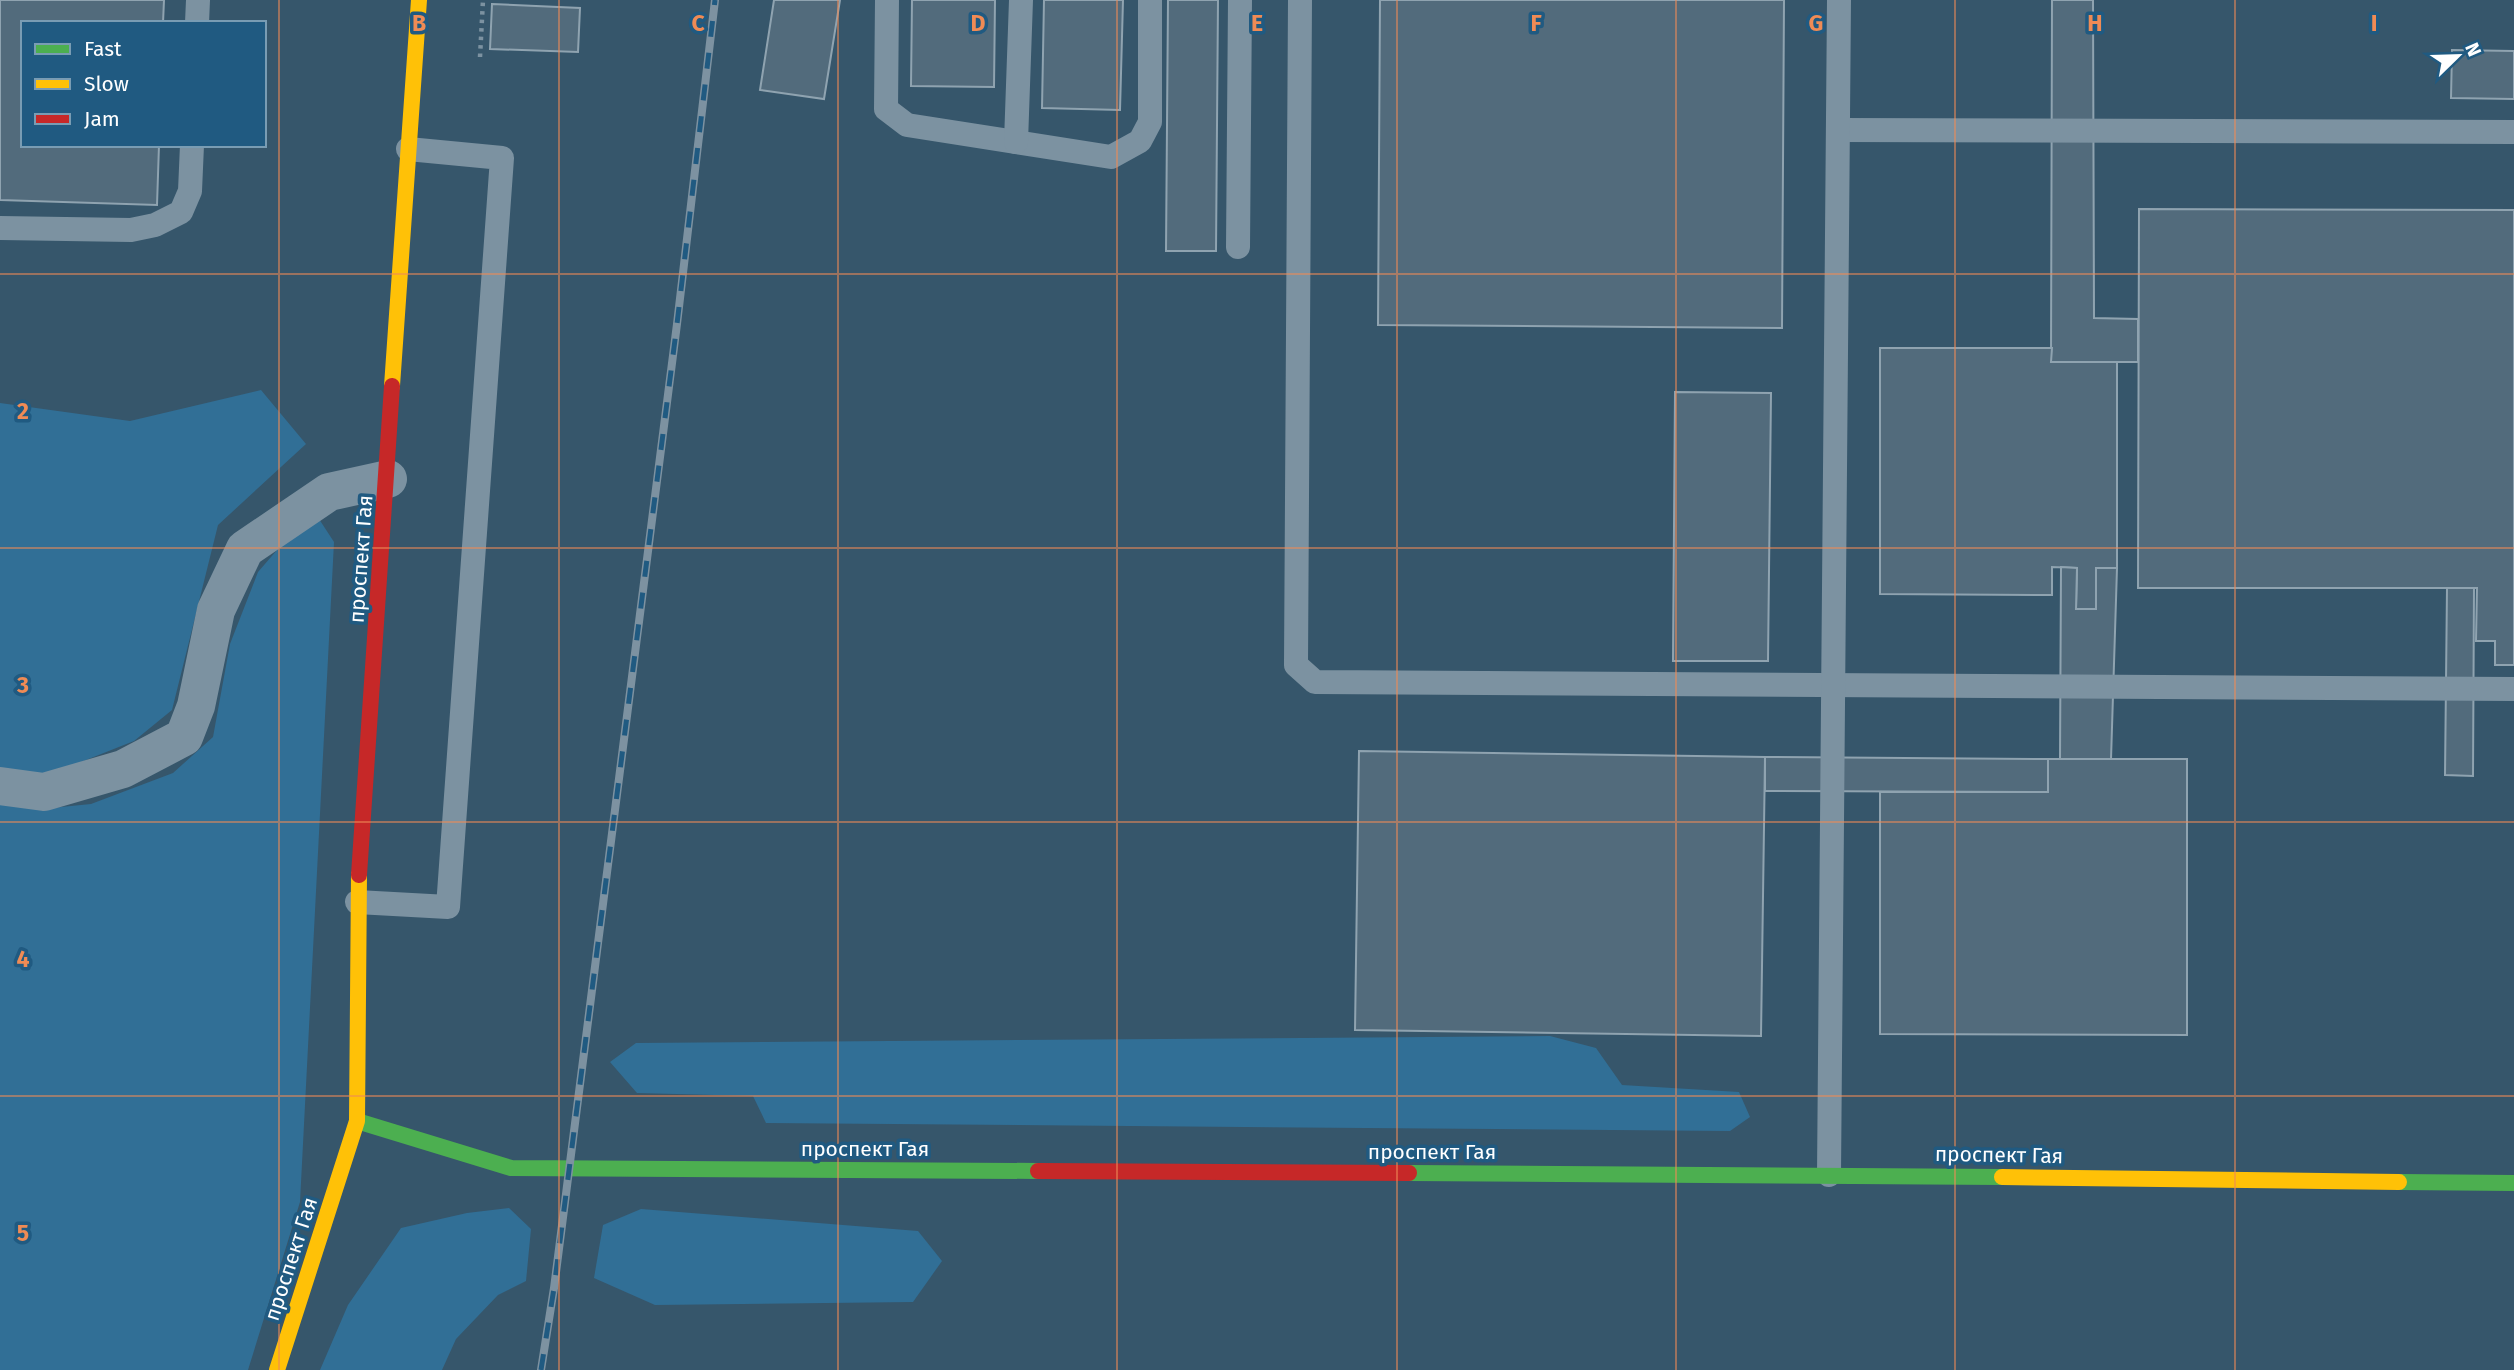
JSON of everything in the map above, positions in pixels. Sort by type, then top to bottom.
[{"type":"street","name":"проспект Гая","points":[[277,1370],[357,1121],[358,902],[419,0]]},
{"type":"street","points":[[0,786],[44,792],[123,769],[184,737],[196,706],[215,610],[245,550],[330,492],[388,479]]},
{"type":"street","name":"проспект Гая","points":[[357,1121],[510,1168],[1829,1175],[2514,1183]]},
{"type":"lane","points":[[197,21],[198,0]]},
{"type":"lane","points":[[887,0],[886,109],[907,125],[1111,157],[1140,141],[1150,122],[1150,0]]},
{"type":"lane","points":[[1016,142],[1021,0]]},
{"type":"lane","points":[[1238,247],[1240,0]]},
{"type":"lane","points":[[1300,0],[1296,665],[1315,682],[2514,688]]},
{"type":"lane","points":[[1829,1175],[1839,0]]},
{"type":"lane","points":[[1838,130],[2514,132]]},
{"type":"lane","points":[[0,228],[131,230],[155,225],[181,212],[190,191],[192,147]]},
{"type":"lane","points":[[358,902],[448,907],[502,158],[408,149]]},
{"type":"path","points":[[480,57],[483,0]]},
{"type":"shaded area","points":[[261,390],[306,444],[218,525],[172,710],[134,741],[43,777],[0,771],[0,403],[130,421]]},
{"type":"shaded area","points":[[319,519],[334,542],[300,1202],[248,1370],[0,1370],[0,802],[41,809],[91,804],[173,773],[213,737],[230,644],[258,572],[297,527]]},
{"type":"shaded area","points":[[1550,1036],[1596,1048],[1622,1085],[1739,1092],[1750,1117],[1730,1131],[766,1123],[753,1096],[637,1093],[610,1062],[636,1043]]},
{"type":"shaded area","points":[[509,1208],[531,1229],[526,1281],[498,1295],[456,1339],[442,1370],[320,1370],[348,1305],[401,1228],[467,1213]]},
{"type":"shaded area","points":[[641,1209],[918,1231],[942,1261],[913,1302],[655,1305],[594,1278],[603,1225]]},
{"type":"building","points":[[0,0],[164,0],[163,21],[21,21],[21,147],[159,147],[157,205],[0,200]]},
{"type":"building","points":[[774,0],[840,0],[824,99],[760,90]]},
{"type":"building","points":[[912,0],[995,0],[994,87],[911,86]]},
{"type":"building","points":[[1044,0],[1123,0],[1120,110],[1042,108]]},
{"type":"building","points":[[1168,0],[1218,0],[1216,251],[1166,251]]},
{"type":"building","points":[[1380,0],[1784,0],[1782,328],[1378,325]]},
{"type":"building","points":[[2052,0],[2093,0],[2094,318],[2138,319],[2138,362],[2051,362]]},
{"type":"building","points":[[492,4],[580,8],[578,52],[490,49]]},
{"type":"building","points":[[2452,50],[2514,51],[2514,99],[2451,98]]},
{"type":"building","points":[[2139,209],[2514,210],[2514,665],[2495,665],[2495,641],[2476,641],[2477,588],[2138,588]]},
{"type":"building","points":[[1880,348],[2052,348],[2051,362],[2117,362],[2117,568],[2096,568],[2096,609],[2076,609],[2077,568],[2052,567],[2052,595],[1880,594]]},
{"type":"building","points":[[1675,392],[1771,393],[1768,661],[1673,661]]},
{"type":"building","points":[[2061,567],[2077,568],[2076,609],[2096,609],[2096,568],[2117,568],[2111,759],[2060,759]]},
{"type":"building","points":[[2447,588],[2474,588],[2473,776],[2445,775]]},
{"type":"building","points":[[1359,751],[1765,757],[1761,1036],[1355,1030]]},
{"type":"building","points":[[1765,757],[2048,759],[2048,792],[1765,791]]},
{"type":"building","points":[[2048,759],[2187,759],[2187,1035],[1880,1034],[1880,792],[2048,792]]},
{"type":"railway","points":[[541,1370],[554,1288],[677,324],[715,0]]},
{"type":"traffic: fast","points":[[357,1121],[511,1168],[1038,1171]]},
{"type":"traffic: fast","points":[[1409,1173],[2002,1177]]},
{"type":"traffic: fast","points":[[2399,1182],[2514,1183]]},
{"type":"traffic: slow","points":[[392,386],[419,0]]},
{"type":"traffic: slow","points":[[277,1370],[357,1121],[359,875]]},
{"type":"traffic: slow","points":[[2002,1177],[2399,1182]]},
{"type":"traffic: jam","points":[[359,875],[392,386]]},
{"type":"traffic: jam","points":[[1038,1171],[1409,1173]]}]
